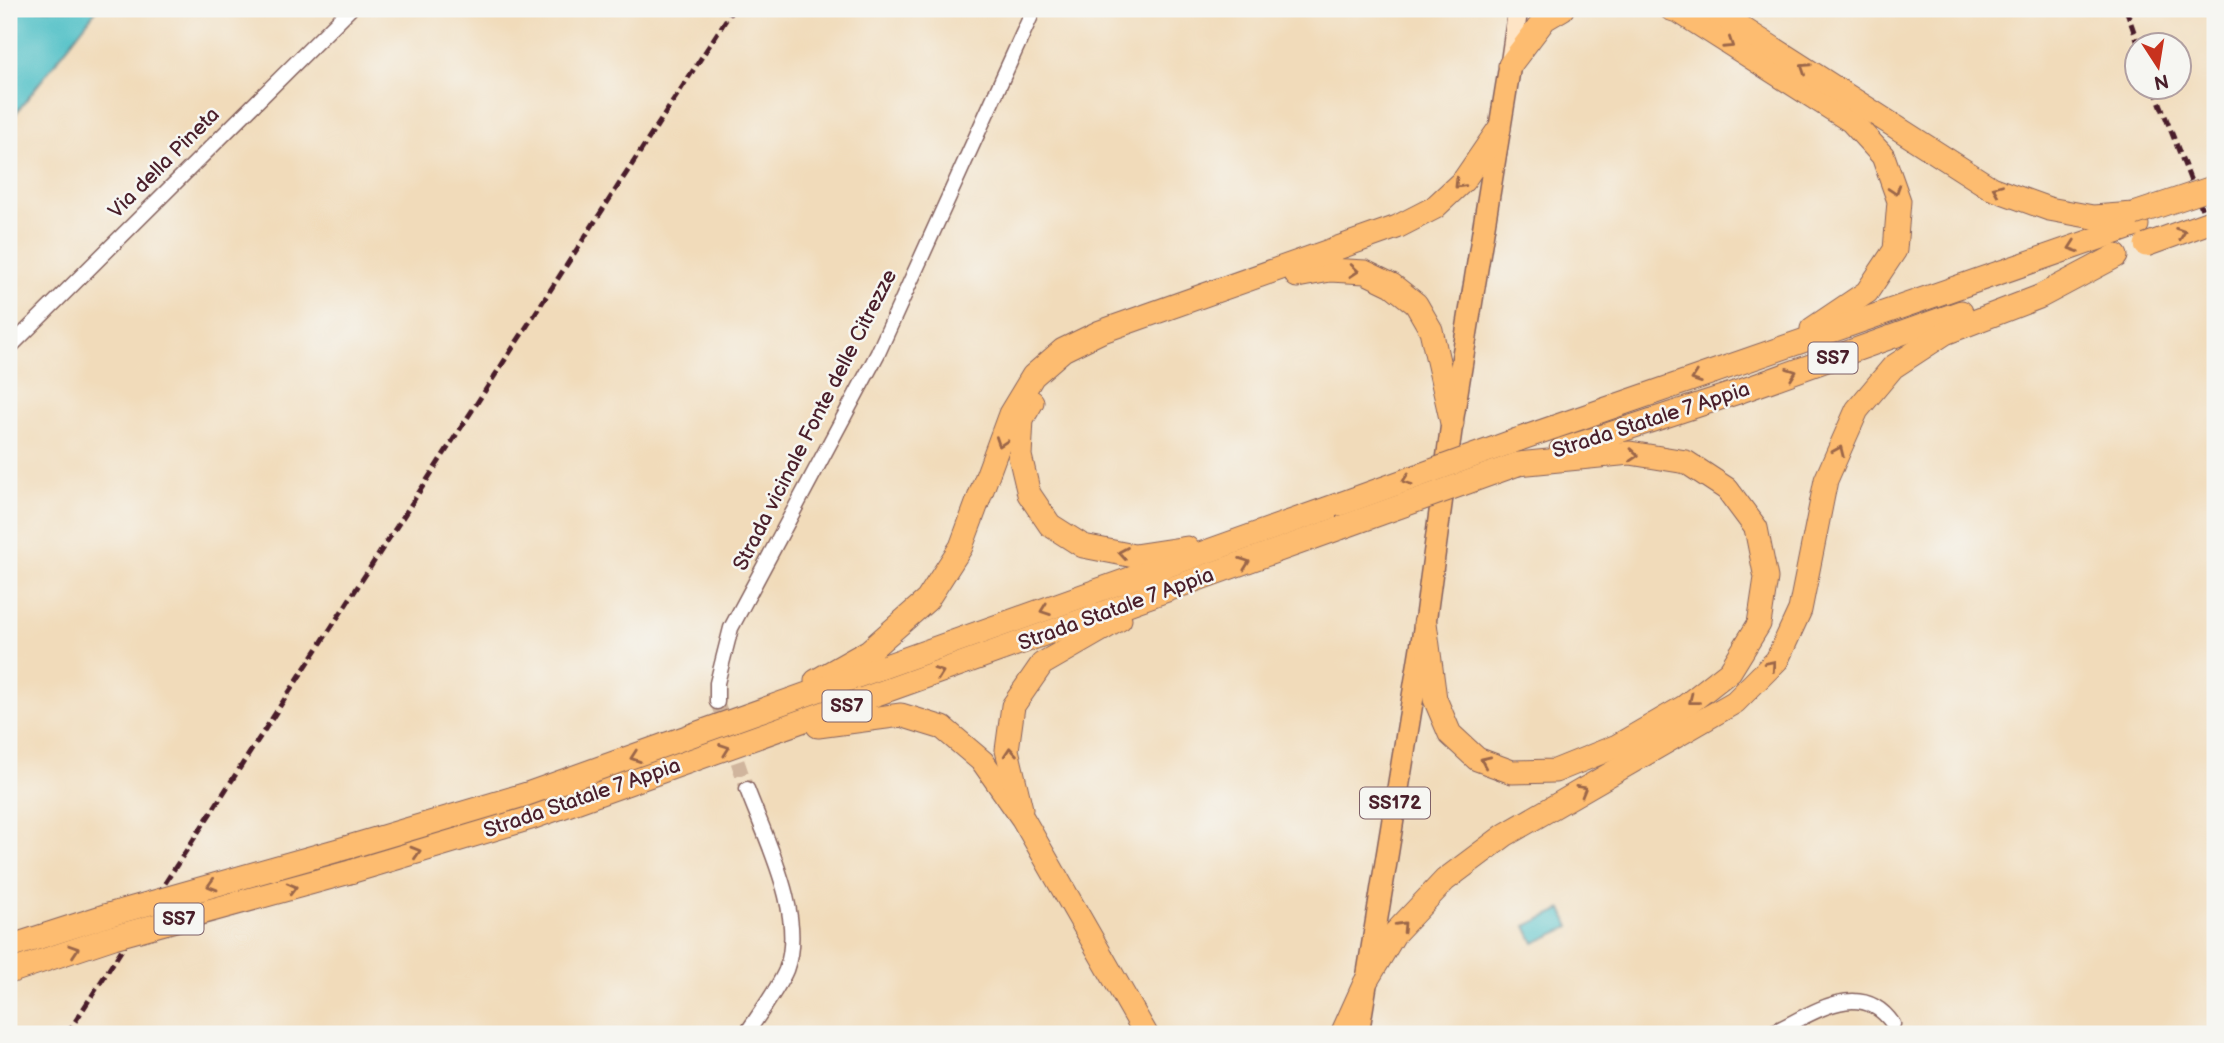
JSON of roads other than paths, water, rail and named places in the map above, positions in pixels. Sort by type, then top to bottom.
[{"type":"highway","points":[[1510,65],[1545,19],[1562,9]]},
{"type":"highway","points":[[1671,9],[1681,12],[1851,121],[1883,156],[1899,201],[1895,250],[1867,292],[1787,346]]},
{"type":"highway","points":[[1712,9],[1991,188],[2060,211],[2139,228],[2215,187]]},
{"type":"highway","points":[[768,709],[869,651],[927,600],[961,547],[1010,414],[1033,376],[1063,350],[1100,332],[1397,227],[1434,208],[1464,180],[1499,129]]},
{"type":"highway","name":"Strada Statale 7 Appia","points":[[9,947],[108,915],[527,794],[1517,440],[2139,228],[2215,198]]},
{"type":"highway","name":"Strada Statale 7 Appia","points":[[9,972],[114,937],[350,872],[534,817],[1518,464],[1741,391],[2116,256],[2139,228],[2215,220]]},
{"type":"highway","points":[[1342,1034],[1365,983],[1395,933],[1445,880],[1505,835],[1735,702],[1777,660],[1800,610],[1826,480],[1857,410],[1893,367],[1945,333],[2039,297],[2116,256]]},
{"type":"highway","points":[[1239,540],[1134,556],[1083,546],[1050,525],[1029,494],[1020,456],[1023,419],[1042,383],[1069,359],[1105,342],[1192,311],[1293,277],[1330,270],[1365,272],[1392,285],[1416,304],[1431,330],[1452,423]]},
{"type":"highway","points":[[1425,624],[1435,699],[1450,734],[1477,759],[1512,772],[1555,771],[1617,746],[1684,707],[1730,671],[1759,624],[1766,578],[1756,528],[1727,489],[1717,482],[1686,462],[1630,453],[1518,464]]},
{"type":"highway","points":[[1023,819],[1007,750],[1013,706],[1042,664],[1168,591]]},
{"type":"highway","points":[[776,731],[901,715],[943,728],[983,762],[1023,819],[1146,1034]]},
{"type":"main road","name":"SS172","points":[[1358,1034],[1425,624],[1452,423],[1518,9]]},
{"type":"street","name":"Via della Pineta","points":[[9,348],[349,9]]},
{"type":"street","name":"Strada vicinale Fonte delle Citrezze","points":[[717,702],[717,683],[731,628],[878,353],[1034,9]]},
{"type":"street","points":[[746,1034],[786,970],[793,934],[788,899],[747,789]]},
{"type":"street","points":[[1769,1034],[1844,1000],[1858,999],[1872,1003],[1884,1012],[1892,1024]]},
{"type":"water","points":[[9,9],[97,9],[9,122]]},
{"type":"water","points":[[1562,909],[1570,927],[1534,943],[1526,926]]},
{"type":"tunnel","points":[[717,702],[747,789]]},
{"type":"railway","points":[[67,1034],[733,9]]},
{"type":"railway","points":[[2126,9],[2134,32]]},
{"type":"railway","points":[[2160,102],[2215,242]]}]
